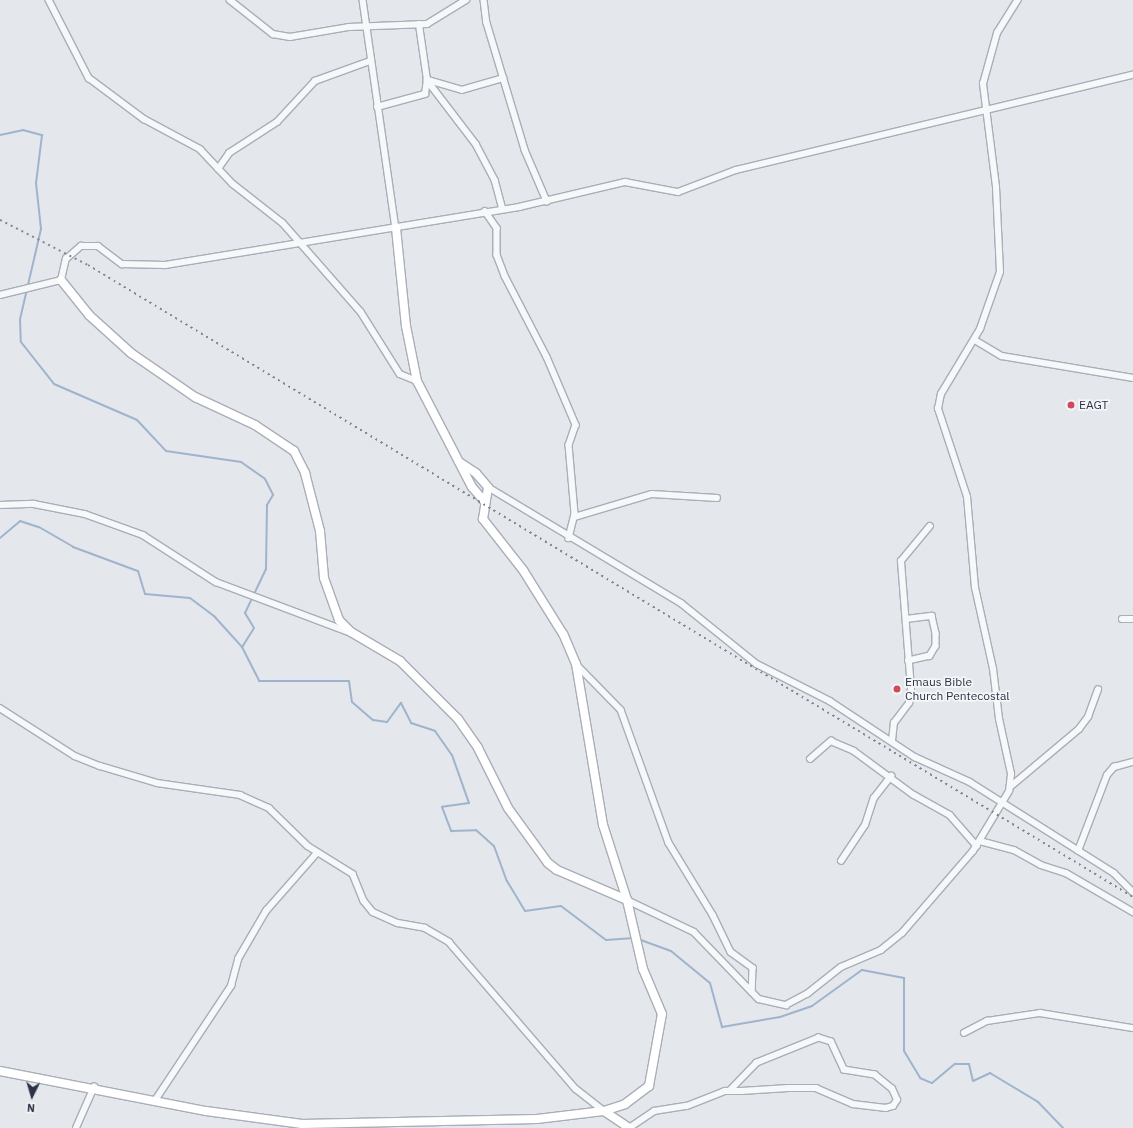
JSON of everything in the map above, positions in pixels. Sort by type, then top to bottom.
[{"type":"street","points":[[49,0],[89,78],[144,119],[200,149],[218,169],[303,242],[361,312],[400,374],[417,381]]},
{"type":"street","points":[[230,0],[277,35],[366,27],[419,25],[433,21],[466,0]]},
{"type":"street","points":[[363,0],[370,61],[396,228],[406,326],[417,381],[459,462],[485,502]]},
{"type":"street","points":[[484,0],[503,78],[529,163],[546,201]]},
{"type":"street","points":[[1010,787],[993,669],[975,588],[967,498],[938,409],[945,384],[975,340],[995,288],[1001,262],[996,187],[982,96],[986,63],[997,33],[1018,0]]},
{"type":"street","points":[[377,108],[421,98],[426,92],[427,80],[419,25]]},
{"type":"street","points":[[218,169],[229,154],[277,122],[315,81],[370,61]]},
{"type":"street","points":[[61,280],[66,259],[75,249],[88,244],[98,246],[122,264],[149,266],[396,228],[546,201],[626,182],[678,192],[736,170],[1133,75]]},
{"type":"street","points":[[427,80],[462,90],[503,78]]},
{"type":"street","points":[[427,80],[473,140],[495,180],[503,209]]},
{"type":"street","points":[[485,211],[497,228],[497,255],[505,276],[553,369],[576,425],[569,445],[575,517],[569,538]]},
{"type":"street","points":[[0,295],[61,280]]},
{"type":"street","points":[[61,280],[89,315],[131,353],[195,397],[275,436],[300,458],[320,531],[322,572],[329,598],[339,620],[351,632]]},
{"type":"street","points":[[975,340],[1002,356],[1133,378]]},
{"type":"street","points":[[459,462],[476,473],[488,487],[569,538],[681,603],[757,664],[830,701],[911,755],[970,782],[1114,873],[1133,892]]},
{"type":"street","points":[[0,1071],[94,1087],[236,1116],[302,1126],[429,1125],[500,1121],[604,1111],[625,1104],[649,1086],[662,1028],[662,1014],[636,942],[630,909],[603,825],[576,664],[563,634],[523,570],[484,522],[485,502],[488,487]]},
{"type":"street","points":[[575,517],[652,494],[716,498]]},
{"type":"street","points":[[0,505],[51,506],[97,518],[143,535],[198,574],[260,599],[351,632],[391,654],[458,719],[478,748],[508,808],[548,863],[557,870],[627,900],[694,932],[752,992],[770,1003],[790,1004],[841,967],[881,950],[938,895],[978,843],[1010,787],[1084,724],[1098,690]]},
{"type":"street","points":[[892,741],[896,718],[909,703],[909,661],[901,562],[930,526]]},
{"type":"street","points":[[906,619],[932,616],[936,634],[936,646],[930,656],[909,661]]},
{"type":"street","points":[[1122,619],[1133,619]]},
{"type":"street","points":[[576,664],[621,710],[669,843],[713,915],[730,952],[753,968],[752,992]]},
{"type":"street","points":[[0,708],[75,756],[100,766],[157,783],[240,795],[260,802],[317,853],[353,874],[364,901],[373,912],[398,923],[430,930],[449,942],[576,1089],[629,1128],[654,1111],[687,1106],[714,1093],[730,1091],[816,1088],[853,1104],[886,1108],[893,1106],[897,1100],[892,1089],[875,1075],[844,1070],[832,1042],[819,1038],[757,1063],[730,1091]]},
{"type":"street","points":[[810,759],[832,740],[871,760],[891,776],[950,815],[978,843],[1014,850],[1041,865],[1066,873],[1133,912]]},
{"type":"street","points":[[1078,851],[1107,776],[1114,767],[1133,762]]},
{"type":"street","points":[[841,861],[865,825],[874,798],[891,776]]},
{"type":"street","points":[[156,1099],[233,982],[238,959],[266,911],[317,853]]},
{"type":"street","points":[[964,1033],[987,1021],[1040,1013],[1133,1028]]},
{"type":"street","points":[[76,1128],[94,1087]]},
{"type":"waterway","points":[[0,135],[23,130],[42,135],[36,183],[41,229],[20,319],[21,342],[54,384],[137,420],[166,451],[241,462],[265,479],[273,495],[267,505],[266,569],[245,613],[254,628],[242,647]]},
{"type":"waterway","points":[[0,538],[20,521],[39,527],[73,547],[138,571],[145,594],[190,598],[214,616],[242,647],[259,681],[349,681],[352,702],[373,720],[387,722],[401,703],[411,723],[435,731],[452,755],[469,803],[442,807],[451,831],[476,830],[494,846],[507,881],[525,911],[561,906],[606,940],[634,938]]},
{"type":"waterway","points":[[638,939],[671,951],[710,983],[722,1027],[780,1017],[812,1006],[862,970],[904,978],[904,1051],[920,1078],[932,1083],[955,1064],[969,1064],[973,1081],[990,1073],[1038,1102],[1063,1128]]},
{"type":"railway","points":[[0,220],[88,265],[1133,897]]},
{"type":"place","name":"EAGT","points":[[1071,405]]},
{"type":"place","name":"Emaus Bible Church Pentecostal","points":[[897,689]]}]
